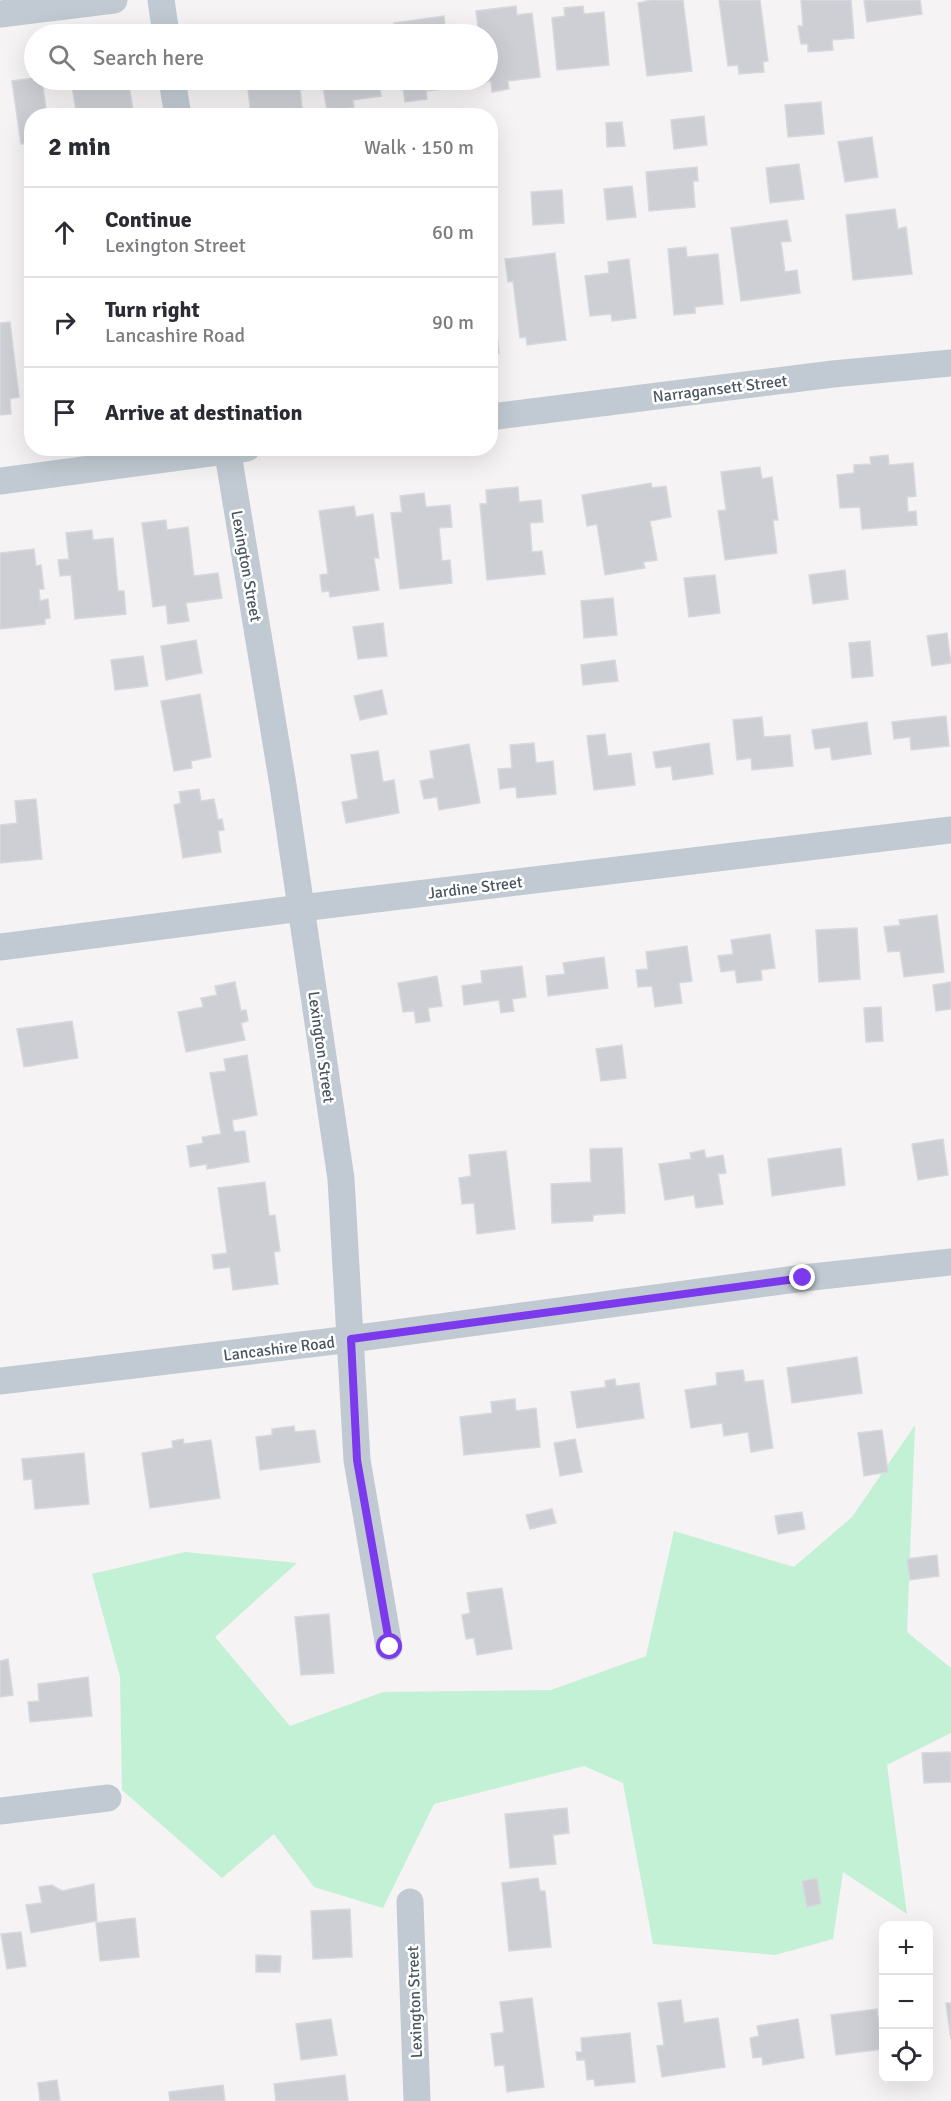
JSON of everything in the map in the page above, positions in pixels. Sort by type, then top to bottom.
[{"type":"street","points":[[0,14],[114,0]]},
{"type":"street","points":[[160,0],[164,24]]},
{"type":"street","points":[[174,90],[177,108]]},
{"type":"street","name":"Narragansett Street","points":[[498,416],[833,374],[951,363]]},
{"type":"street","points":[[0,481],[183,456]]},
{"type":"street","name":"Lexington Street","points":[[235,456],[341,1179],[357,1460],[390,1647]]},
{"type":"street","name":"Jardine Street","points":[[0,947],[301,908],[951,830]]},
{"type":"street","name":"Lancashire Road","points":[[0,1381],[351,1339],[803,1278],[951,1262]]},
{"type":"street","points":[[0,1811],[108,1798]]},
{"type":"street","name":"Lexington Street","points":[[410,1902],[417,2101]]},
{"type":"green space","points":[[915,1425],[907,1632],[951,1668],[951,1733],[887,1765],[907,1914],[843,1872],[833,1939],[775,1955],[653,1944],[623,1783],[584,1766],[434,1804],[383,1908],[314,1887],[274,1834],[222,1878],[122,1790],[120,1677],[92,1574],[185,1552],[297,1563],[215,1637],[290,1726],[383,1692],[551,1690],[646,1656],[674,1531],[794,1567],[852,1517]]},
{"type":"building","points":[[651,0],[683,0],[692,71],[647,76],[638,3]]},
{"type":"building","points":[[719,0],[760,0],[768,61],[763,62],[764,72],[739,74],[738,65],[728,66]]},
{"type":"building","points":[[801,0],[851,0],[854,38],[832,40],[833,50],[808,52],[808,44],[801,44],[798,26],[803,26]]},
{"type":"building","points":[[864,0],[920,0],[922,14],[867,22]]},
{"type":"building","points":[[516,6],[517,15],[532,13],[540,77],[508,81],[509,89],[492,92],[492,90],[498,90],[498,24],[478,24],[476,11]]},
{"type":"building","points":[[583,6],[584,14],[604,12],[609,65],[557,70],[552,18],[565,16],[564,8]]},
{"type":"building","points":[[444,16],[445,24],[394,24]]},
{"type":"building","points":[[24,79],[24,90],[43,90],[46,108],[24,108],[24,143],[21,144],[12,81]]},
{"type":"building","points":[[73,90],[130,90],[133,108],[76,108]]},
{"type":"building","points":[[248,90],[300,90],[302,108],[250,108]]},
{"type":"building","points":[[324,90],[380,90],[381,96],[353,100],[354,107],[327,108]]},
{"type":"building","points":[[403,90],[434,90],[426,91],[427,99],[405,102]]},
{"type":"building","points":[[821,102],[824,134],[788,137],[785,105]]},
{"type":"building","points":[[704,116],[707,145],[674,149],[671,120]]},
{"type":"building","points":[[622,122],[625,146],[607,147],[606,123]]},
{"type":"building","points":[[872,137],[878,177],[845,182],[838,142]]},
{"type":"building","points":[[799,164],[804,199],[770,203],[766,168]]},
{"type":"building","points":[[697,167],[698,181],[693,181],[695,207],[649,211],[646,172]]},
{"type":"building","points":[[632,186],[636,217],[607,220],[604,189]]},
{"type":"building","points":[[562,190],[564,223],[533,225],[531,192]]},
{"type":"building","points":[[895,209],[898,229],[906,227],[912,274],[853,280],[846,215]]},
{"type":"building","points":[[787,220],[791,241],[781,242],[785,272],[797,270],[800,293],[741,301],[731,228]]},
{"type":"building","points":[[686,247],[687,257],[718,254],[723,304],[695,307],[695,313],[674,315],[668,249]]},
{"type":"building","points":[[555,253],[566,340],[527,345],[526,337],[520,338],[513,281],[508,282],[505,259]]},
{"type":"building","points":[[629,259],[636,318],[612,321],[611,314],[590,316],[585,276],[609,273],[608,262]]},
{"type":"building","points":[[10,322],[19,397],[10,399],[11,414],[0,415],[0,323]]},
{"type":"building","points":[[888,455],[889,465],[913,463],[916,496],[907,497],[908,512],[916,511],[917,525],[862,529],[860,507],[840,508],[837,475],[854,473],[854,465],[871,464],[870,457]]},
{"type":"building","points":[[760,467],[762,479],[772,477],[778,520],[773,520],[777,553],[725,560],[718,511],[726,510],[721,472]]},
{"type":"building","points":[[651,483],[652,488],[666,486],[671,517],[650,521],[657,560],[643,562],[645,568],[605,575],[597,524],[587,526],[582,495]]},
{"type":"building","points":[[518,487],[519,502],[541,500],[543,522],[530,523],[532,552],[542,551],[545,574],[487,580],[480,504],[487,504],[486,490]]},
{"type":"building","points":[[424,493],[426,507],[450,505],[452,527],[439,528],[442,561],[450,560],[452,583],[400,589],[391,513],[402,512],[400,496]]},
{"type":"building","points":[[354,506],[356,517],[373,514],[379,558],[374,558],[379,590],[330,597],[329,591],[322,592],[320,575],[328,574],[319,511]]},
{"type":"building","points":[[166,520],[167,530],[188,527],[194,576],[218,573],[222,598],[186,603],[189,621],[168,624],[166,605],[153,607],[142,523]]},
{"type":"building","points":[[92,530],[93,540],[113,538],[118,591],[124,591],[126,614],[75,619],[71,575],[60,576],[58,560],[69,559],[66,533]]},
{"type":"building","points":[[34,549],[36,566],[41,565],[44,589],[39,589],[40,601],[48,599],[50,618],[45,619],[45,624],[0,629],[0,553]]},
{"type":"building","points":[[845,570],[848,599],[813,604],[809,575]]},
{"type":"building","points":[[715,575],[720,613],[689,617],[684,578]]},
{"type":"building","points":[[613,598],[617,635],[584,638],[581,601]]},
{"type":"building","points":[[383,623],[387,656],[358,659],[353,627]]},
{"type":"building","points":[[947,633],[951,663],[932,666],[927,636]]},
{"type":"building","points":[[196,640],[202,673],[166,680],[161,646]]},
{"type":"building","points":[[870,641],[873,676],[852,678],[849,643]]},
{"type":"building","points":[[143,656],[148,686],[115,690],[111,660]]},
{"type":"building","points":[[615,660],[618,681],[583,685],[581,665]]},
{"type":"building","points":[[382,690],[387,714],[360,720],[354,696]]},
{"type":"building","points":[[200,694],[211,757],[191,761],[192,768],[174,771],[161,701]]},
{"type":"building","points":[[946,716],[949,746],[911,750],[910,737],[894,739],[892,722]]},
{"type":"building","points":[[762,717],[764,737],[790,735],[793,766],[752,770],[751,758],[737,760],[733,720]]},
{"type":"building","points":[[867,722],[871,754],[832,760],[830,747],[815,749],[812,730]]},
{"type":"building","points":[[605,734],[608,756],[631,753],[635,785],[594,790],[587,736]]},
{"type":"building","points":[[534,743],[536,763],[553,761],[556,794],[517,798],[516,787],[500,789],[498,769],[512,768],[510,745]]},
{"type":"building","points":[[709,743],[713,774],[673,780],[671,766],[656,768],[653,752]]},
{"type":"building","points":[[469,744],[480,803],[439,810],[437,797],[424,799],[420,781],[434,778],[430,751]]},
{"type":"building","points":[[378,751],[383,782],[394,780],[399,813],[346,823],[342,802],[358,799],[351,755]]},
{"type":"building","points":[[199,789],[201,801],[214,799],[218,820],[222,819],[224,830],[218,831],[221,852],[183,858],[174,805],[181,803],[179,792]]},
{"type":"building","points":[[36,799],[42,859],[0,863],[0,825],[17,823],[15,801]]},
{"type":"building","points":[[937,915],[944,972],[904,977],[900,951],[888,952],[884,927],[900,925],[899,920]]},
{"type":"building","points":[[857,928],[860,979],[819,982],[816,930]]},
{"type":"building","points":[[770,934],[775,968],[761,970],[762,980],[737,983],[735,970],[721,972],[718,956],[733,954],[731,940]]},
{"type":"building","points":[[687,946],[692,981],[679,983],[682,1003],[655,1007],[652,986],[638,987],[636,970],[648,969],[646,952]]},
{"type":"building","points":[[604,957],[608,988],[548,996],[546,976],[565,974],[563,963]]},
{"type":"building","points":[[522,966],[526,997],[512,999],[514,1011],[501,1013],[499,1000],[464,1005],[462,986],[482,983],[481,971]]},
{"type":"building","points":[[437,976],[442,1006],[428,1008],[430,1021],[416,1023],[414,1011],[403,1012],[398,983]]},
{"type":"building","points":[[235,982],[241,1011],[246,1010],[248,1021],[241,1023],[245,1040],[186,1052],[178,1012],[203,1007],[201,998],[217,995],[215,986]]},
{"type":"building","points":[[951,982],[951,1009],[936,1011],[933,985]]},
{"type":"building","points":[[881,1007],[883,1041],[866,1042],[864,1008]]},
{"type":"building","points":[[72,1021],[78,1058],[24,1067],[17,1029]]},
{"type":"building","points":[[622,1045],[626,1078],[601,1081],[596,1049]]},
{"type":"building","points":[[247,1055],[257,1115],[232,1120],[234,1132],[245,1131],[249,1162],[207,1169],[207,1164],[190,1167],[187,1146],[203,1143],[202,1137],[221,1134],[210,1073],[226,1071],[224,1059]]},
{"type":"building","points":[[943,1139],[948,1175],[918,1180],[912,1144]]},
{"type":"building","points":[[622,1148],[625,1213],[593,1215],[593,1221],[552,1223],[551,1184],[591,1182],[590,1149]]},
{"type":"building","points":[[841,1148],[845,1185],[772,1196],[768,1159]]},
{"type":"building","points":[[704,1150],[706,1158],[723,1155],[726,1173],[718,1174],[723,1204],[696,1208],[694,1195],[665,1200],[659,1164],[691,1159],[690,1153]]},
{"type":"building","points":[[506,1151],[515,1229],[477,1234],[474,1203],[462,1204],[459,1178],[471,1176],[469,1155]]},
{"type":"building","points":[[265,1182],[269,1216],[275,1215],[280,1251],[274,1252],[278,1284],[233,1290],[230,1267],[214,1269],[212,1255],[227,1253],[218,1188]]},
{"type":"building","points":[[857,1357],[862,1393],[792,1403],[787,1368]]},
{"type":"building","points":[[743,1370],[745,1382],[763,1380],[773,1448],[751,1452],[748,1432],[724,1436],[722,1423],[691,1428],[685,1390],[717,1385],[716,1373]]},
{"type":"building","points":[[615,1379],[616,1386],[639,1383],[644,1418],[577,1428],[571,1392],[606,1387],[605,1381]]},
{"type":"building","points":[[515,1399],[516,1411],[536,1408],[540,1447],[464,1455],[460,1417],[492,1413],[491,1402]]},
{"type":"building","points":[[294,1426],[295,1432],[315,1430],[320,1462],[260,1470],[256,1437],[272,1435],[272,1429]]},
{"type":"building","points":[[882,1430],[888,1472],[864,1476],[858,1433]]},
{"type":"building","points":[[183,1439],[184,1444],[211,1440],[220,1498],[150,1508],[142,1453],[173,1448],[172,1441]]},
{"type":"building","points":[[575,1439],[582,1472],[560,1476],[554,1443]]},
{"type":"building","points":[[84,1453],[89,1504],[35,1509],[32,1479],[24,1480],[22,1459]]},
{"type":"building","points":[[552,1509],[556,1523],[530,1529],[526,1515]]},
{"type":"building","points":[[802,1512],[805,1529],[778,1534],[775,1516]]},
{"type":"building","points":[[937,1555],[939,1576],[910,1580],[907,1559]]},
{"type":"building","points":[[502,1588],[512,1649],[477,1655],[474,1638],[466,1639],[462,1615],[470,1613],[467,1593]]},
{"type":"building","points":[[329,1614],[334,1673],[301,1675],[295,1617]]},
{"type":"building","points":[[8,1659],[13,1695],[0,1697],[0,1661]]},
{"type":"building","points":[[88,1677],[92,1716],[30,1722],[28,1702],[39,1701],[38,1684]]},
{"type":"building","points":[[951,1752],[951,1782],[924,1783],[922,1753]]},
{"type":"building","points":[[567,1808],[569,1833],[553,1835],[556,1864],[510,1868],[505,1814]]},
{"type":"building","points":[[538,1878],[540,1891],[545,1891],[551,1947],[509,1951],[502,1883]]},
{"type":"building","points":[[817,1878],[821,1904],[807,1907],[802,1881]]},
{"type":"building","points":[[94,1884],[97,1921],[31,1933],[26,1905],[42,1903],[39,1887],[52,1885],[62,1891]]},
{"type":"building","points":[[350,1909],[352,1957],[313,1959],[311,1911]]},
{"type":"building","points":[[135,1918],[139,1957],[100,1961],[96,1923]]},
{"type":"building","points":[[21,1932],[26,1966],[7,1969],[1,1934]]},
{"type":"building","points":[[256,1955],[281,1956],[280,1972],[256,1972]]},
{"type":"building","points":[[532,1998],[544,2087],[507,2092],[504,2065],[495,2066],[491,2034],[504,2032],[500,2002]]},
{"type":"building","points":[[681,2000],[684,2023],[718,2018],[725,2067],[662,2077],[657,2046],[664,2045],[658,2003]]},
{"type":"building","points":[[946,2003],[951,2003],[951,2039]]},
{"type":"building","points":[[877,2009],[879,2049],[836,2055],[831,2015]]},
{"type":"building","points":[[331,2019],[337,2055],[301,2060],[296,2024]]},
{"type":"building","points":[[798,2019],[804,2058],[763,2065],[762,2057],[753,2058],[750,2038],[759,2036],[757,2026]]},
{"type":"building","points":[[630,2033],[635,2082],[595,2086],[594,2079],[587,2080],[585,2060],[577,2060],[576,2052],[582,2052],[581,2038]]},
{"type":"building","points":[[345,2075],[348,2101],[276,2101],[274,2084]]},
{"type":"building","points":[[57,2080],[60,2101],[40,2101],[38,2083]]},
{"type":"building","points":[[223,2085],[225,2101],[170,2101],[169,2092]]},
{"type":"route","points":[[390,1647],[357,1460],[351,1339],[803,1278]]}]
